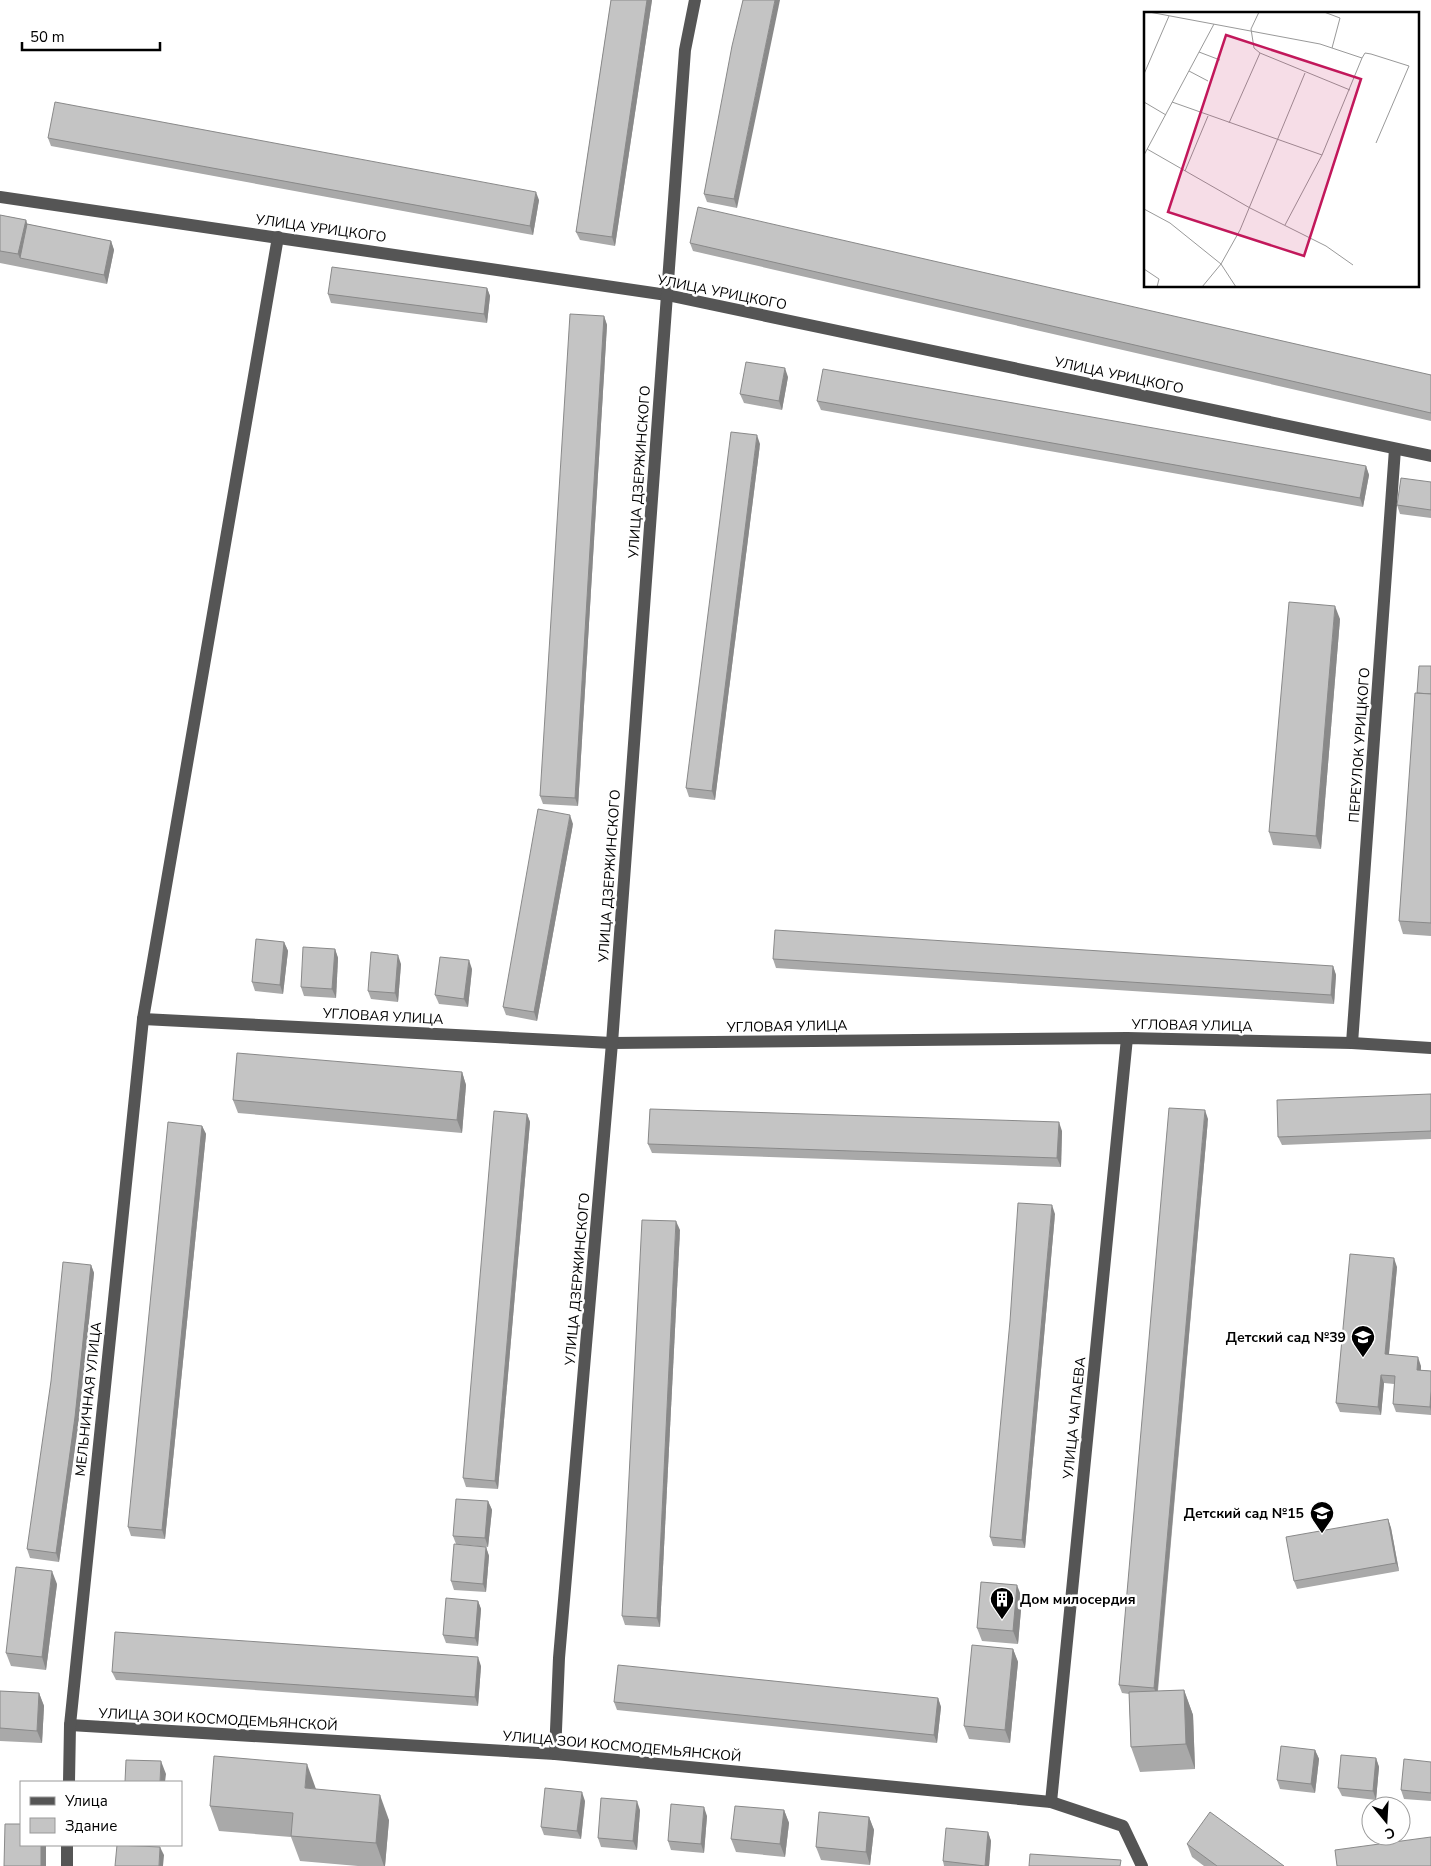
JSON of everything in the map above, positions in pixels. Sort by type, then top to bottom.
[{"type":"street","name":"УЛИЦА ДЗЕРЖИНСКОГО","points":[[555,1754],[559,1658],[612,1043],[685,50],[695,0]]},
{"type":"street","name":"УЛИЦА УРИЦКОГО","points":[[0,197],[668,295],[1431,456]]},
{"type":"street","name":"МЕЛЬНИЧНАЯ УЛИЦА","points":[[69,1781],[70,1725],[143,1019],[278,237]]},
{"type":"street","name":"ПЕРЕУЛОК УРИЦКОГО","points":[[1352,1043],[1395,448]]},
{"type":"street","name":"УГЛОВАЯ УЛИЦА","points":[[143,1019],[612,1043],[1127,1038],[1352,1043],[1431,1048]]},
{"type":"street","name":"УЛИЦА ЧАПАЕВА","points":[[1051,1802],[1127,1038]]},
{"type":"street","name":"УЛИЦА ЗОИ КОСМОДЕМЬЯНСКОЙ","points":[[70,1725],[555,1754],[1051,1802],[1123,1826],[1142,1866]]},
{"type":"street","points":[[67,1846],[67,1866]]},
{"type":"building","points":[[611,0],[647,0],[612,237],[576,232]]},
{"type":"building","points":[[743,0],[775,0],[734,199],[704,194],[732,46]]},
{"type":"building","points":[[55,102],[536,192],[530,226],[48,138]]},
{"type":"building","points":[[698,207],[1431,375],[1431,413],[690,243]]},
{"type":"building","points":[[0,215],[26,220],[18,254],[0,251]]},
{"type":"building","points":[[27,224],[111,241],[104,275],[20,258]]},
{"type":"building","points":[[332,267],[487,288],[484,314],[328,294]]},
{"type":"building","points":[[570,314],[604,316],[575,798],[540,796]]},
{"type":"building","points":[[746,362],[785,368],[779,401],[740,394]]},
{"type":"building","points":[[823,369],[1366,466],[1360,498],[817,401]]},
{"type":"building","points":[[731,432],[757,435],[712,791],[686,788]]},
{"type":"building","points":[[1401,478],[1431,482],[1431,510],[1397,505]]},
{"type":"building","points":[[1289,602],[1335,606],[1316,836],[1269,832]]},
{"type":"building","points":[[1419,666],[1431,666],[1431,694],[1417,693]]},
{"type":"building","points":[[1415,693],[1431,694],[1431,923],[1399,921]]},
{"type":"building","points":[[538,809],[570,815],[534,1012],[503,1007]]},
{"type":"building","points":[[775,930],[1333,966],[1331,995],[773,959]]},
{"type":"building","points":[[256,939],[284,942],[280,985],[252,982]]},
{"type":"building","points":[[303,947],[335,949],[332,989],[301,987]]},
{"type":"building","points":[[371,952],[398,955],[395,993],[368,991]]},
{"type":"building","points":[[440,957],[469,960],[464,999],[435,995]]},
{"type":"building","points":[[237,1053],[462,1072],[457,1120],[233,1100]]},
{"type":"building","points":[[1431,1094],[1431,1131],[1278,1137],[1277,1100]]},
{"type":"building","points":[[1169,1108],[1205,1110],[1154,1688],[1119,1685]]},
{"type":"building","points":[[650,1109],[1059,1122],[1057,1158],[648,1144]]},
{"type":"building","points":[[494,1111],[527,1114],[495,1481],[463,1478]]},
{"type":"building","points":[[168,1122],[202,1126],[162,1530],[128,1527]]},
{"type":"building","points":[[1018,1203],[1052,1205],[1022,1540],[990,1537],[1010,1321]]},
{"type":"building","points":[[642,1220],[676,1221],[657,1618],[622,1616]]},
{"type":"building","points":[[1350,1254],[1394,1258],[1385,1354],[1418,1357],[1417,1370],[1431,1371],[1430,1407],[1393,1404],[1395,1376],[1381,1375],[1378,1407],[1336,1403]]},
{"type":"building","points":[[63,1262],[91,1265],[75,1417],[56,1553],[27,1549],[51,1381]]},
{"type":"building","points":[[456,1499],[488,1501],[485,1538],[453,1536]]},
{"type":"building","points":[[1388,1519],[1396,1563],[1294,1581],[1286,1537]]},
{"type":"building","points":[[454,1544],[486,1547],[483,1584],[451,1581]]},
{"type":"building","points":[[16,1567],[52,1571],[42,1657],[6,1653]]},
{"type":"building","name":"Дом милосердия","points":[[981,1582],[1017,1585],[1013,1631],[977,1628]]},
{"type":"building","points":[[446,1598],[478,1601],[475,1638],[443,1635]]},
{"type":"building","points":[[115,1632],[478,1657],[475,1697],[112,1672]]},
{"type":"building","points":[[972,1645],[1013,1649],[1005,1730],[964,1726]]},
{"type":"building","points":[[618,1665],[938,1698],[934,1735],[614,1702]]},
{"type":"building","points":[[1184,1690],[1186,1744],[1131,1747],[1129,1692]]},
{"type":"building","points":[[0,1691],[39,1693],[37,1731],[0,1728]]},
{"type":"building","points":[[1281,1746],[1315,1750],[1311,1784],[1277,1780]]},
{"type":"building","points":[[1341,1755],[1376,1758],[1373,1791],[1338,1788]]},
{"type":"building","points":[[214,1756],[307,1764],[305,1788],[380,1795],[376,1843],[291,1836],[293,1813],[210,1806]]},
{"type":"building","points":[[1404,1759],[1431,1762],[1431,1793],[1401,1790]]},
{"type":"building","points":[[126,1760],[161,1761],[160,1781],[125,1781]]},
{"type":"building","points":[[545,1788],[582,1792],[577,1831],[541,1827]]},
{"type":"building","points":[[601,1798],[637,1801],[633,1841],[598,1838]]},
{"type":"building","points":[[671,1804],[704,1807],[701,1844],[668,1841]]},
{"type":"building","points":[[735,1806],[784,1810],[780,1844],[731,1839]]},
{"type":"building","points":[[819,1812],[869,1817],[866,1852],[816,1847]]},
{"type":"building","points":[[1210,1812],[1284,1866],[1217,1866],[1187,1844]]},
{"type":"building","points":[[5,1824],[20,1824],[20,1846],[41,1846],[41,1866],[4,1866]]},
{"type":"building","points":[[946,1828],[988,1832],[985,1866],[943,1861]]},
{"type":"building","points":[[1431,1837],[1431,1866],[1337,1866],[1335,1850],[1365,1846],[1411,1846],[1411,1840]]},
{"type":"building","points":[[117,1846],[160,1847],[159,1866],[115,1866]]},
{"type":"building","points":[[1030,1854],[1121,1860],[1120,1866],[1029,1866]]},
{"type":"place","name":"Детский сад №39","points":[[1363,1358]]},
{"type":"place","name":"Детский сад №15","points":[[1322,1534]]},
{"type":"place","name":"Дом милосердия","points":[[1002,1620]]}]
